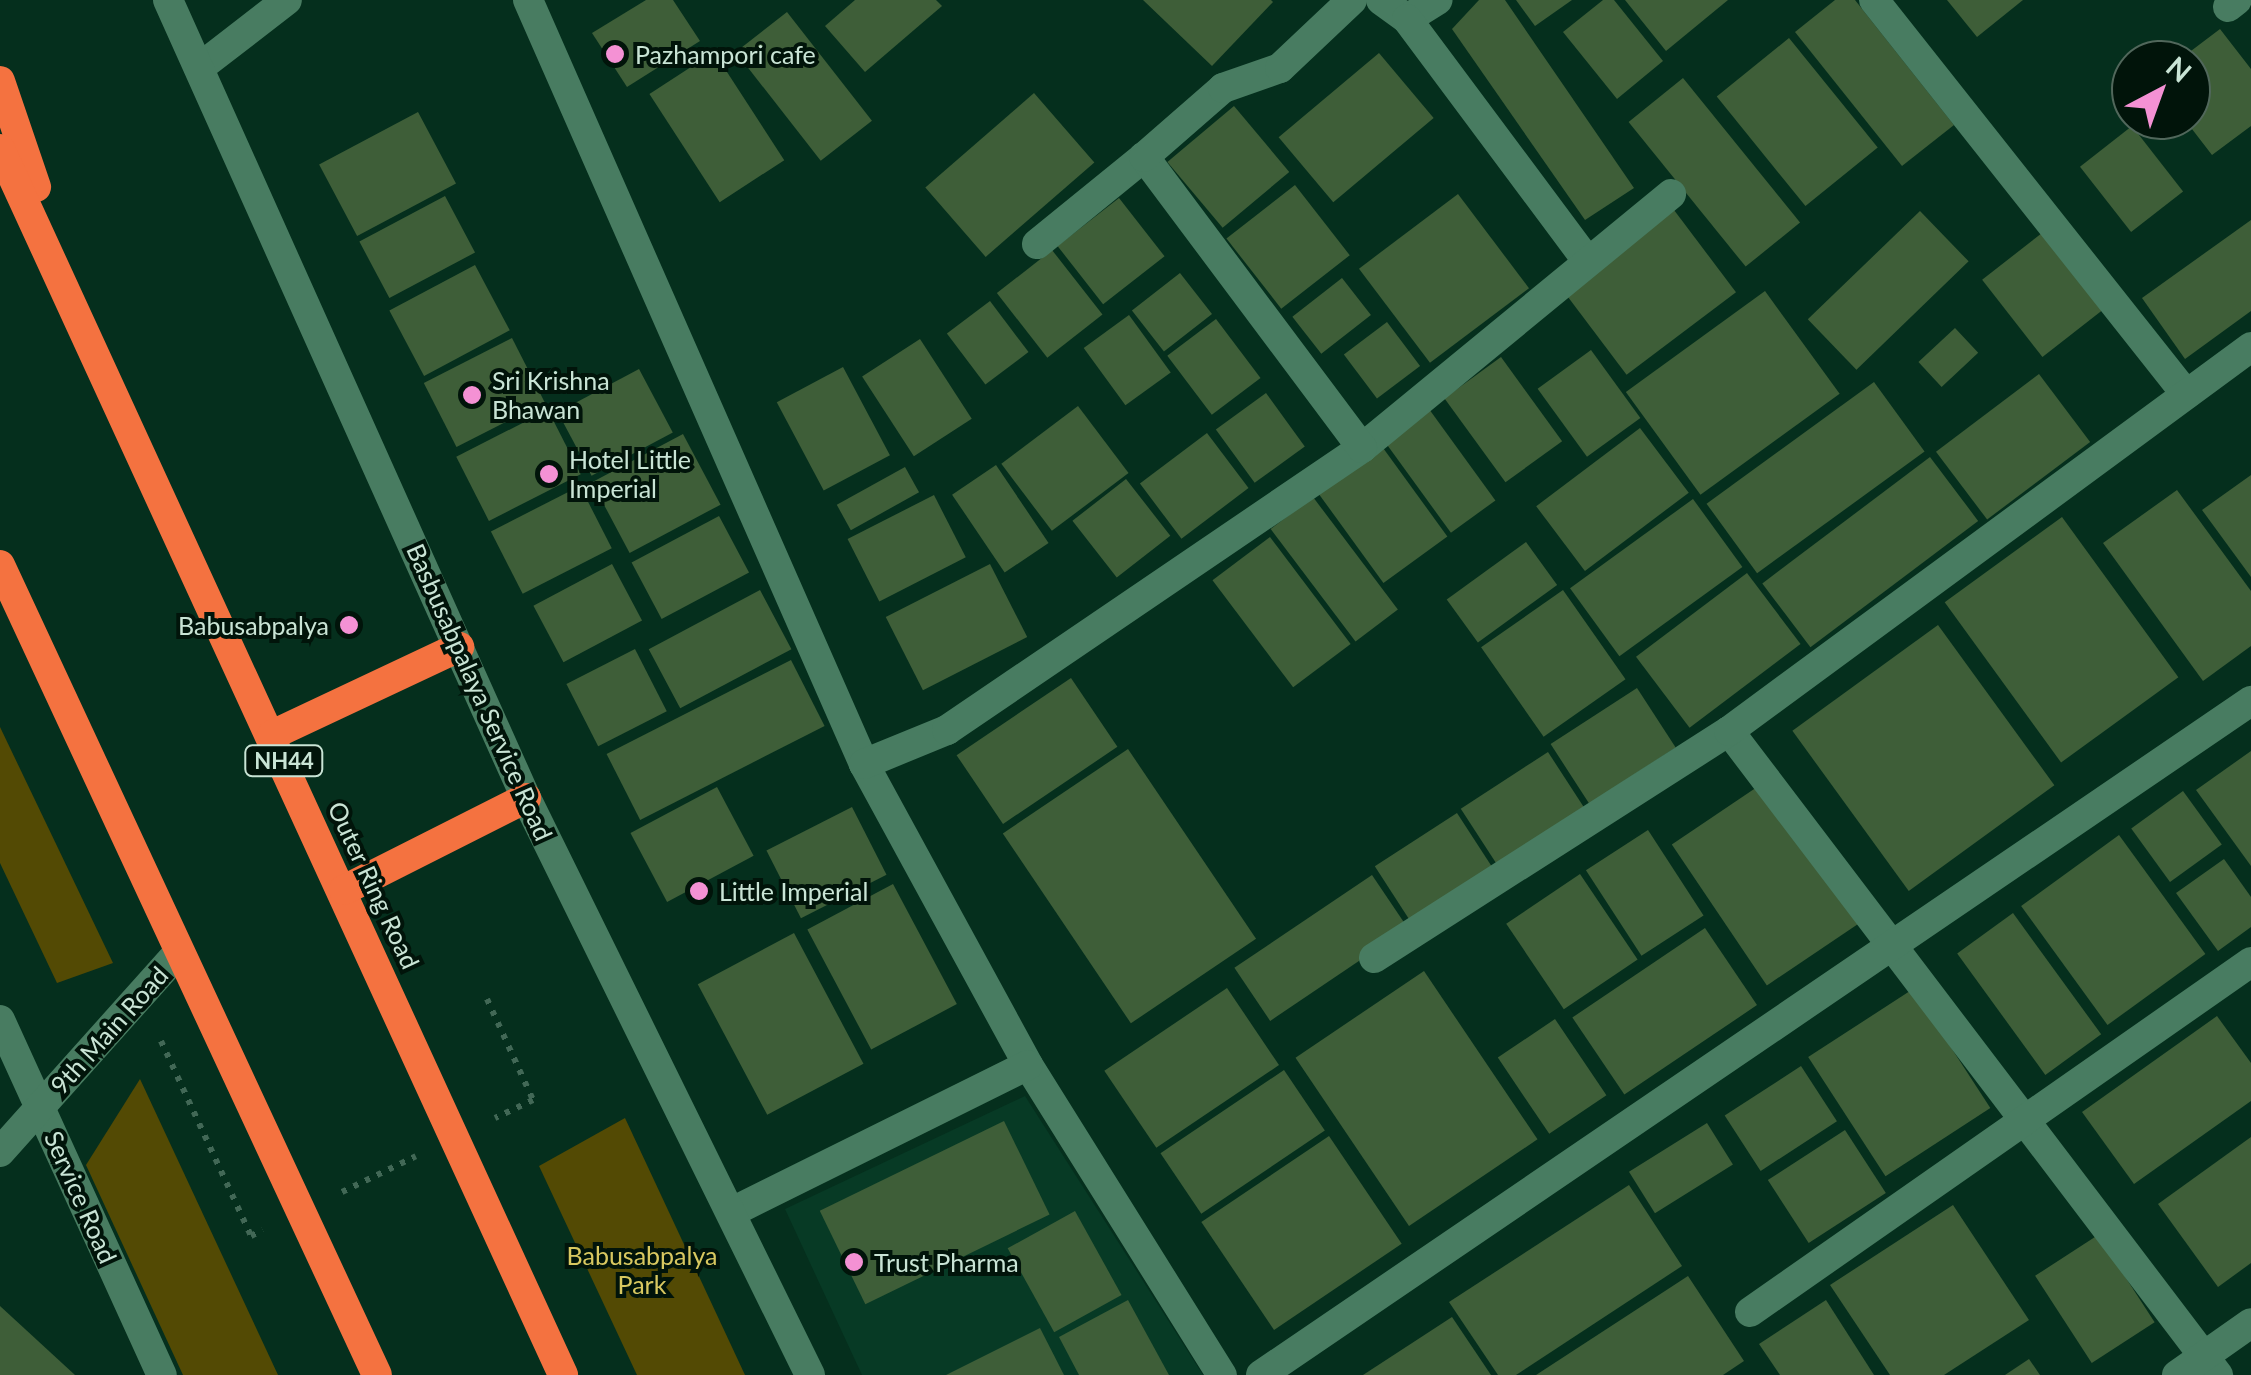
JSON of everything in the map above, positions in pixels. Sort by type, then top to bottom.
[{"type":"highway","points":[[0,81],[86,334]]},
{"type":"highway","name":"Outer Ring Road","points":[[0,149],[344,890],[563,1375]]},
{"type":"highway","points":[[0,566],[377,1375]]},
{"type":"highway","points":[[272,735],[459,647]]},
{"type":"highway","points":[[344,890],[526,798]]},
{"type":"street","name":"Basbusabpalaya Service Road","points":[[168,0],[526,798],[734,1211],[810,1375]]},
{"type":"street","points":[[200,68],[287,0]]},
{"type":"street","points":[[528,0],[864,764],[1028,1065],[1222,1375]]},
{"type":"street","points":[[1037,244],[1223,88],[1280,68],[1352,0]]},
{"type":"street","points":[[1381,0],[1407,19],[1585,258]]},
{"type":"street","points":[[1407,19],[1437,0]]},
{"type":"street","points":[[1874,0],[2186,394]]},
{"type":"street","points":[[1144,156],[1362,448]]},
{"type":"street","points":[[864,764],[947,730],[1362,448],[1585,258],[1671,194]]},
{"type":"street","points":[[1374,958],[1729,731],[2251,348]]},
{"type":"street","points":[[1261,1375],[1896,950],[2251,701]]},
{"type":"street","points":[[1729,731],[2211,1366]]},
{"type":"street","name":"9th Main Road","points":[[0,1152],[178,953]]},
{"type":"street","points":[[1750,1312],[2251,962]]},
{"type":"street","name":"Service Road","points":[[0,1020],[162,1375]]},
{"type":"street","points":[[734,1211],[1028,1065]]},
{"type":"street","points":[[2177,1375],[2211,1366],[2251,1324]]},
{"type":"path","points":[[142,993],[195,1127],[251,1236],[268,1227]]},
{"type":"path","points":[[480,1125],[533,1100],[488,999]]},
{"type":"path","points":[[322,1202],[428,1150]]},
{"type":"shaded area","points":[[1025,1096],[1203,1375],[862,1375],[785,1209]]},
{"type":"green space","points":[[0,727],[113,963],[57,983],[0,863]]},
{"type":"green space","points":[[140,1079],[278,1375],[183,1375],[86,1165]]},
{"type":"green space","name":"Babusabpalya Park","points":[[625,1118],[745,1375],[637,1375],[539,1166]]},
{"type":"building","points":[[646,0],[673,0],[700,41],[627,87],[592,33]]},
{"type":"building","points":[[855,0],[936,0],[942,6],[865,72],[825,26]]},
{"type":"building","points":[[1143,0],[1271,0],[1273,2],[1212,66]]},
{"type":"building","points":[[1479,0],[1505,0],[1634,188],[1585,220],[1452,29]]},
{"type":"building","points":[[1516,0],[1572,0],[1535,26]]},
{"type":"building","points":[[1603,0],[1614,0],[1663,61],[1617,99],[1563,32]]},
{"type":"building","points":[[1625,0],[1728,0],[1666,51]]},
{"type":"building","points":[[1835,0],[1855,0],[1954,125],[1902,166],[1795,32]]},
{"type":"building","points":[[1947,0],[2023,0],[1977,37]]},
{"type":"building","points":[[787,12],[872,121],[821,161],[736,52]]},
{"type":"building","points":[[2220,29],[2251,69],[2251,126],[2212,155],[2200,140],[2211,140],[2211,40],[2205,40]]},
{"type":"building","points":[[1789,38],[1878,148],[1805,206],[1717,97]]},
{"type":"building","points":[[714,52],[784,160],[720,202],[649,94]]},
{"type":"building","points":[[1379,53],[1434,118],[1333,202],[1279,137]]},
{"type":"building","points":[[1683,78],[1800,223],[1746,267],[1629,122]]},
{"type":"building","points":[[1034,93],[1094,162],[986,257],[925,187]]},
{"type":"building","points":[[1234,106],[1289,172],[1223,228],[1167,162]]},
{"type":"building","points":[[418,112],[456,184],[357,236],[319,165]]},
{"type":"building","points":[[2114,140],[2143,140],[2183,191],[2131,232],[2080,167]]},
{"type":"building","points":[[1295,185],[1350,255],[1281,309],[1226,239]]},
{"type":"building","points":[[1458,194],[1529,288],[1430,363],[1359,269]]},
{"type":"building","points":[[445,196],[475,253],[389,298],[359,242]]},
{"type":"building","points":[[1119,198],[1165,256],[1103,304],[1058,246]]},
{"type":"building","points":[[1674,210],[1736,292],[1627,375],[1565,292]]},
{"type":"building","points":[[1920,211],[1969,261],[1856,370],[1808,319]]},
{"type":"building","points":[[2251,220],[2251,311],[2185,359],[2142,298]]},
{"type":"building","points":[[2042,233],[2102,310],[2042,357],[1982,280]]},
{"type":"building","points":[[1052,250],[1102,315],[1047,358],[997,293]]},
{"type":"building","points":[[475,265],[510,330],[424,376],[389,311]]},
{"type":"building","points":[[1180,273],[1212,314],[1164,352],[1132,311]]},
{"type":"building","points":[[1342,278],[1371,315],[1321,354],[1292,317]]},
{"type":"building","points":[[1765,291],[1840,394],[1700,495],[1626,392]]},
{"type":"building","points":[[990,301],[1029,352],[985,385],[947,333]]},
{"type":"building","points":[[1129,315],[1171,372],[1125,405],[1084,348]]},
{"type":"building","points":[[1216,319],[1261,378],[1212,415],[1167,356]]},
{"type":"building","points":[[1387,322],[1420,366],[1377,398],[1344,354]]},
{"type":"building","points":[[1955,328],[1978,353],[1942,387],[1918,362]]},
{"type":"building","points":[[512,338],[545,402],[456,447],[424,383]]},
{"type":"building","points":[[920,339],[972,419],[914,456],[862,377]]},
{"type":"building","points":[[1591,350],[1640,418],[1587,457],[1538,389]]},
{"type":"building","points":[[1501,357],[1562,441],[1505,482],[1444,398]]},
{"type":"building","points":[[843,367],[890,455],[824,491],[777,402]]},
{"type":"building","points":[[639,369],[673,433],[592,476],[558,412]]},
{"type":"building","points":[[2039,374],[2090,442],[1987,520],[1936,452]]},
{"type":"building","points":[[1874,382],[1925,452],[1757,573],[1707,504]]},
{"type":"building","points":[[1266,393],[1305,446],[1255,483],[1216,429]]},
{"type":"building","points":[[1078,406],[1129,473],[1052,531],[1001,464]]},
{"type":"building","points":[[1429,409],[1495,500],[1451,533],[1385,441]]},
{"type":"building","points":[[548,410],[581,474],[489,521],[456,457]]},
{"type":"building","points":[[1640,428],[1689,493],[1585,571],[1536,506]]},
{"type":"building","points":[[1207,433],[1249,488],[1181,539],[1140,484]]},
{"type":"building","points":[[683,434],[721,505],[630,553],[592,482]]},
{"type":"building","points":[[1378,441],[1447,536],[1383,583],[1314,487]]},
{"type":"building","points":[[1930,457],[1978,521],[1810,647],[1762,583]]},
{"type":"building","points":[[996,465],[1049,543],[1005,573],[952,495]]},
{"type":"building","points":[[905,467],[919,492],[851,530],[837,505]]},
{"type":"building","points":[[2251,475],[2251,577],[2202,510]]},
{"type":"building","points":[[1126,479],[1170,536],[1117,578],[1072,521]]},
{"type":"building","points":[[580,486],[612,548],[523,594],[491,531]]},
{"type":"building","points":[[2177,490],[2251,591],[2251,646],[2203,681],[2103,543]]},
{"type":"building","points":[[934,495],[966,557],[879,601],[848,539]]},
{"type":"building","points":[[1313,497],[1398,610],[1356,642],[1271,529]]},
{"type":"building","points":[[1693,499],[1742,567],[1619,656],[1570,588]]},
{"type":"building","points":[[719,516],[749,573],[662,619],[632,562]]},
{"type":"building","points":[[2062,517],[2178,677],[2061,762],[1945,602]]},
{"type":"building","points":[[1270,537],[1351,644],[1293,687],[1212,580]]},
{"type":"building","points":[[1526,542],[1557,585],[1478,642],[1447,600]]},
{"type":"building","points":[[612,564],[642,621],[563,662],[533,606]]},
{"type":"building","points":[[990,564],[1027,637],[923,690],[886,617]]},
{"type":"building","points":[[1747,573],[1801,644],[1690,728],[1636,657]]},
{"type":"building","points":[[760,590],[791,649],[680,708],[649,649]]},
{"type":"building","points":[[1563,590],[1626,679],[1544,737],[1481,647]]},
{"type":"building","points":[[1938,625],[2054,785],[1909,891],[1792,731]]},
{"type":"building","points":[[635,649],[667,711],[598,746],[566,684]]},
{"type":"building","points":[[791,660],[825,726],[640,820],[607,754]]},
{"type":"building","points":[[1071,678],[1117,747],[1003,824],[957,755]]},
{"type":"building","points":[[1637,688],[1676,748],[1589,804],[1551,744]]},
{"type":"building","points":[[1128,749],[1256,939],[1131,1023],[1003,833]]},
{"type":"building","points":[[2251,751],[2251,866],[2196,790]]},
{"type":"building","points":[[1548,752],[1587,812],[1499,868],[1461,809]]},
{"type":"building","points":[[1763,783],[1858,924],[1767,985],[1672,845]]},
{"type":"building","points":[[717,787],[754,856],[667,902],[630,833]]},
{"type":"building","points":[[2183,791],[2222,844],[2170,882],[2131,829]]},
{"type":"building","points":[[852,807],[887,875],[801,918],[766,851]]},
{"type":"building","points":[[1457,813],[1496,873],[1413,926],[1375,866]]},
{"type":"building","points":[[1648,830],[1704,916],[1641,956],[1586,870]]},
{"type":"building","points":[[2119,835],[2205,954],[2108,1025],[2021,906]]},
{"type":"building","points":[[2224,859],[2251,897],[2251,927],[2218,951],[2176,893]]},
{"type":"building","points":[[1580,874],[1638,959],[1564,1009],[1506,924]]},
{"type":"building","points":[[1372,875],[1408,928],[1270,1021],[1234,968]]},
{"type":"building","points":[[893,884],[957,1004],[871,1050],[807,930]]},
{"type":"building","points":[[2013,913],[2101,1034],[2045,1075],[1957,954]]},
{"type":"building","points":[[1705,928],[1757,1005],[1624,1095],[1572,1017]]},
{"type":"building","points":[[794,933],[863,1064],[767,1115],[698,984]]},
{"type":"building","points":[[1424,971],[1538,1139],[1409,1226],[1295,1058]]},
{"type":"building","points":[[1227,988],[1279,1065],[1156,1148],[1104,1071]]},
{"type":"building","points":[[1913,989],[1990,1108],[1886,1176],[1808,1057]]},
{"type":"building","points":[[2217,1016],[2251,1063],[2251,1101],[2134,1184],[2082,1112]]},
{"type":"building","points":[[1555,1019],[1606,1095],[1549,1134],[1498,1058]]},
{"type":"building","points":[[1801,1066],[1837,1121],[1761,1171],[1725,1116]]},
{"type":"building","points":[[1284,1070],[1325,1131],[1201,1214],[1160,1153]]},
{"type":"building","points":[[1004,1121],[1050,1214],[865,1304],[820,1211]]},
{"type":"building","points":[[1707,1123],[1733,1165],[1655,1213],[1629,1172]]},
{"type":"building","points":[[1845,1130],[1886,1193],[1809,1243],[1768,1180]]},
{"type":"building","points":[[1329,1136],[1402,1244],[1274,1330],[1201,1222]]},
{"type":"building","points":[[2251,1137],[2251,1263],[2218,1287],[2158,1204]]},
{"type":"building","points":[[1629,1185],[1682,1266],[1516,1375],[1498,1375],[1449,1302]]},
{"type":"building","points":[[1953,1205],[2029,1320],[1944,1375],[1890,1375],[1830,1285]]},
{"type":"building","points":[[1075,1211],[1122,1295],[1054,1332],[1008,1248]]},
{"type":"building","points":[[2098,1235],[2155,1322],[2092,1363],[2035,1276]]},
{"type":"building","points":[[1688,1276],[1744,1361],[1723,1375],[1536,1375]]},
{"type":"building","points":[[1128,1300],[1169,1375],[1079,1375],[1059,1337]]},
{"type":"building","points":[[1826,1300],[1874,1375],[1780,1375],[1759,1344]]},
{"type":"building","points":[[0,1306],[75,1375],[0,1375]]},
{"type":"building","points":[[1452,1317],[1491,1375],[1363,1375]]},
{"type":"building","points":[[1040,1328],[1064,1375],[946,1375]]},
{"type":"building","points":[[2029,1359],[2040,1375],[2005,1375]]},
{"type":"place","name":"Pazhampori cafe","points":[[615,54]]},
{"type":"place","name":"Sri Krishna Bhawan","points":[[472,395]]},
{"type":"place","name":"Hotel Little Imperial","points":[[549,474]]},
{"type":"place","name":"Babusabpalya","points":[[349,625]]},
{"type":"place","name":"Little Imperial","points":[[699,891]]},
{"type":"place","name":"Trust Pharma","points":[[854,1262]]}]
